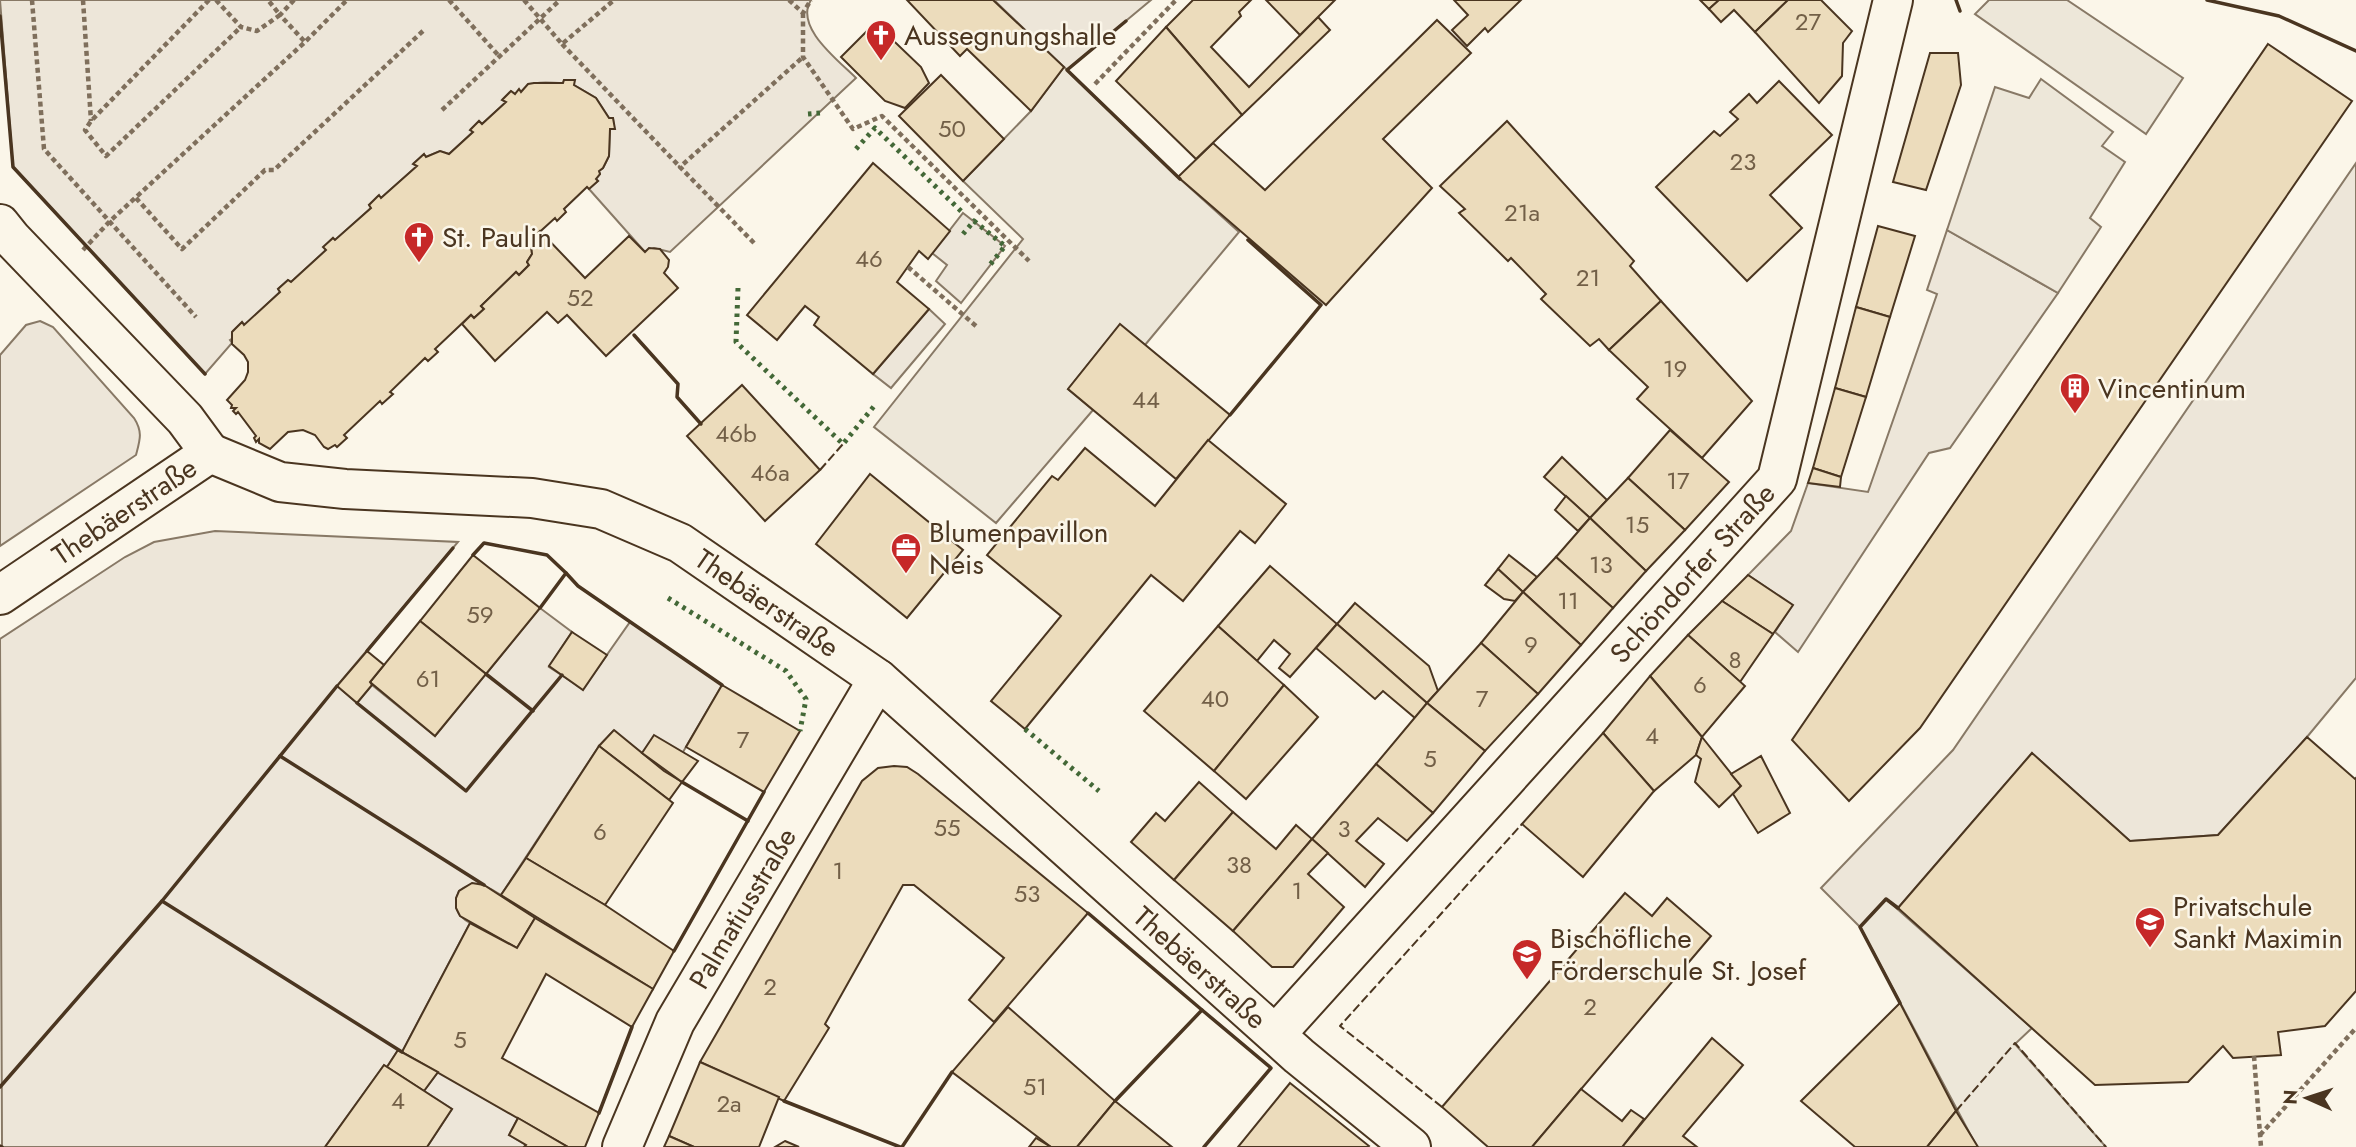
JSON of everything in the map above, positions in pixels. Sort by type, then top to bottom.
[{"type":"street","name":"Schöndorfer Straße","points":[[1276,1034],[1777,479],[1893,0]]},
{"type":"street","points":[[4,244],[57,286],[185,419],[210,453]]},
{"type":"street","name":"Thebäerstraße","points":[[0,595],[210,453],[280,482],[345,489],[531,498],[601,509],[680,542],[878,679],[1299,1056],[1411,1147]]},
{"type":"street","name":"Palmatiusstraße","points":[[622,1147],[676,1021],[878,679]]},
{"type":"path","points":[[32,0],[44,149],[196,317]]},
{"type":"path","points":[[83,0],[91,121]]},
{"type":"path","points":[[209,0],[85,130],[106,156],[241,27]]},
{"type":"path","points":[[216,0],[241,27],[257,31],[280,15],[294,0]]},
{"type":"path","points":[[268,0],[305,42]]},
{"type":"path","points":[[57,286],[86,246],[110,221],[347,0]]},
{"type":"path","points":[[449,0],[499,57]]},
{"type":"path","points":[[524,0],[562,44],[754,243]]},
{"type":"path","points":[[442,110],[560,0]]},
{"type":"path","points":[[562,44],[614,0]]},
{"type":"path","points":[[789,0],[803,13]]},
{"type":"path","points":[[811,0],[803,13],[803,57],[853,129],[882,116],[1029,261]]},
{"type":"path","points":[[1094,84],[1176,0]]},
{"type":"path","points":[[136,198],[182,249],[265,170],[274,170],[424,30]]},
{"type":"path","points":[[680,167],[803,57]]},
{"type":"path","points":[[908,267],[976,326]]},
{"type":"path","points":[[2260,1135],[2356,1028]]},
{"type":"path","points":[[2254,1056],[2261,1147]]},
{"type":"shaded area","name":"St. Paulin","points":[[0,0],[811,0],[807,10],[813,32],[829,53],[856,78],[670,252],[654,248],[645,252],[589,189],[598,181],[596,179],[599,171],[609,156],[610,129],[614,128],[613,118],[609,118],[596,98],[574,85],[574,80],[564,80],[563,83],[534,83],[521,92],[519,90],[515,94],[511,91],[503,99],[506,102],[482,124],[479,121],[471,129],[473,132],[449,154],[440,151],[426,157],[424,154],[414,163],[417,166],[381,198],[378,196],[369,205],[371,208],[324,247],[326,250],[291,282],[288,280],[278,289],[280,292],[245,325],[242,322],[233,331],[233,338],[230,340],[232,343],[205,374],[13,167]]},
{"type":"shaded area","points":[[994,0],[1151,0],[1067,70]]},
{"type":"shaded area","points":[[1989,0],[2067,0],[2183,78],[2146,134],[1975,14]]},
{"type":"shaded area","points":[[1064,67],[1239,232],[1145,345],[1120,325],[1068,389],[1093,410],[996,523],[874,427],[1023,239],[963,181],[1031,111]]},
{"type":"shaded area","points":[[2041,79],[2113,132],[2102,146],[2125,162],[2090,218],[2101,227],[2058,293],[1947,230],[1995,87],[2029,98]]},
{"type":"shaded area","points":[[2356,163],[2356,678],[2307,737],[2218,835],[2130,841],[2032,753],[1898,908],[1886,899],[1860,927],[1821,888],[1953,750]]},
{"type":"shaded area","points":[[963,213],[1005,246],[961,303],[936,281],[947,265],[932,253]]},
{"type":"shaded area","points":[[1947,230],[2058,293],[1950,448],[1929,453],[1798,652],[1775,632],[1792,605],[1748,575],[1791,531],[1808,483],[1868,492],[1937,294],[1927,290]]},
{"type":"shaded area","points":[[929,309],[945,324],[891,388],[873,374]]},
{"type":"shaded area","points":[[40,321],[53,327],[134,418],[140,432],[139,440],[136,455],[0,546],[0,355],[26,325]]},
{"type":"shaded area","points":[[215,531],[458,542],[337,686],[357,703],[372,685],[435,736],[540,608],[572,632],[549,667],[583,689],[630,622],[722,685],[683,752],[642,753],[613,731],[599,746],[501,895],[475,884],[459,891],[457,910],[470,923],[402,1052],[398,1050],[387,1067],[384,1065],[325,1147],[2,1147],[0,639],[125,557],[154,542]]},
{"type":"shaded area","points":[[1886,899],[2032,1028],[2015,1044],[2106,1147],[1977,1147],[1860,927]]},
{"type":"shaded area","points":[[438,1072],[518,1118],[509,1135],[526,1145],[427,1147],[452,1109],[424,1091]]},
{"type":"building","points":[[907,0],[993,0],[1064,67],[1031,111],[967,49],[960,56]]},
{"type":"building","points":[[1193,0],[1251,0],[1239,12],[1241,16],[1211,47],[1249,87],[1318,17],[1330,30],[1242,115],[1166,27]]},
{"type":"building","points":[[1266,0],[1335,0],[1300,35]]},
{"type":"building","points":[[1454,0],[1521,0],[1488,32],[1485,28],[1467,46],[1452,30],[1468,15]]},
{"type":"building","points":[[1700,0],[1719,0],[1709,9]]},
{"type":"building","points":[[1719,0],[1788,0],[1755,32],[1734,10],[1721,22],[1709,9]]},
{"type":"building","points":[[1788,0],[1821,0],[1852,31],[1843,43],[1842,76],[1819,103],[1755,32]]},
{"type":"building","points":[[1437,20],[1471,53],[1383,139],[1432,188],[1326,305],[1178,177],[1213,143],[1265,190]]},
{"type":"building","name":"Aussegnungshalle","points":[[875,23],[921,67],[929,83],[905,108],[885,101],[841,57]]},
{"type":"building","points":[[1166,27],[1242,115],[1196,159],[1116,81]]},
{"type":"building","name":"Vincentinum","points":[[2268,44],[2352,101],[1920,728],[1849,801],[1792,740]]},
{"type":"building","points":[[1930,53],[1958,53],[1961,85],[1926,190],[1893,182]]},
{"type":"building","points":[[941,75],[1004,139],[963,181],[899,116]]},
{"type":"building","name":"St. Paulin","points":[[564,80],[575,80],[574,85],[596,98],[609,118],[613,118],[615,129],[610,129],[609,156],[599,171],[596,179],[598,181],[589,189],[587,187],[564,209],[566,212],[557,221],[555,218],[532,239],[532,254],[527,262],[529,265],[519,275],[516,272],[481,306],[484,309],[474,318],[471,315],[435,349],[438,352],[428,361],[425,358],[390,392],[393,394],[382,404],[380,401],[344,435],[347,438],[337,447],[324,447],[315,435],[303,430],[288,432],[270,449],[259,443],[259,439],[256,442],[256,436],[238,412],[236,414],[233,411],[236,408],[231,408],[232,405],[227,400],[245,380],[248,372],[248,362],[244,355],[232,344],[232,332],[242,322],[244,325],[280,292],[278,289],[288,280],[291,282],[326,250],[323,247],[333,238],[335,240],[371,208],[369,205],[379,195],[381,198],[417,166],[413,164],[424,154],[426,157],[440,151],[449,154],[473,132],[470,130],[479,121],[482,124],[506,102],[502,100],[511,91],[515,94],[528,84],[563,83]]},
{"type":"building","points":[[1779,81],[1832,135],[1770,195],[1802,228],[1747,281],[1656,187],[1714,131],[1720,136],[1738,119],[1730,112],[1749,94],[1757,103]]},
{"type":"building","points":[[1507,121],[1634,261],[1630,266],[1661,301],[1609,350],[1599,339],[1590,346],[1541,299],[1546,294],[1511,258],[1508,261],[1459,213],[1465,209],[1440,186]]},
{"type":"building","points":[[873,163],[950,231],[928,259],[919,251],[897,282],[929,309],[873,374],[814,325],[819,317],[805,306],[777,340],[747,315]]},
{"type":"building","points":[[1878,226],[1915,236],[1890,317],[1856,307]]},
{"type":"building","points":[[540,231],[585,278],[629,236],[645,252],[649,248],[660,249],[669,260],[664,273],[678,288],[606,356],[567,315],[558,323],[547,312],[495,361],[462,324],[471,315],[474,318],[484,309],[481,306],[516,272],[519,275],[529,265],[527,262],[532,254],[531,244],[534,242],[532,239]]},
{"type":"building","points":[[1661,301],[1752,401],[1702,458],[1637,399],[1648,387],[1609,350]]},
{"type":"building","points":[[1856,307],[1890,317],[1866,397],[1835,388]]},
{"type":"building","points":[[1120,324],[1230,415],[1176,479],[1068,389]]},
{"type":"building","points":[[742,385],[820,470],[765,521],[687,436]]},
{"type":"building","points":[[1835,388],[1866,397],[1841,477],[1813,468]]},
{"type":"building","points":[[1670,430],[1729,482],[1685,530],[1628,478]]},
{"type":"building","points":[[1208,440],[1286,504],[1255,543],[1240,531],[1183,601],[1151,575],[1025,729],[991,701],[1061,616],[987,555],[1052,476],[1058,480],[1085,448],[1155,506]]},
{"type":"building","points":[[1562,457],[1607,500],[1590,518],[1544,477]]},
{"type":"building","points":[[1813,468],[1841,477],[1840,487],[1808,483]]},
{"type":"building","points":[[870,474],[963,550],[907,618],[816,544]]},
{"type":"building","points":[[1628,478],[1685,530],[1646,571],[1590,518]]},
{"type":"building","points":[[1566,496],[1590,518],[1578,531],[1555,510]]},
{"type":"building","points":[[1590,518],[1646,571],[1613,608],[1556,557]]},
{"type":"building","points":[[473,555],[540,608],[486,674],[420,621]]},
{"type":"building","points":[[1509,555],[1537,577],[1523,592],[1498,569]]},
{"type":"building","points":[[1556,557],[1613,608],[1581,645],[1523,592]]},
{"type":"building","points":[[1270,566],[1337,624],[1290,677],[1279,668],[1290,654],[1274,640],[1257,661],[1218,626]]},
{"type":"building","points":[[1498,569],[1523,592],[1515,601],[1504,599],[1485,585]]},
{"type":"building","points":[[1748,575],[1793,605],[1773,634],[1722,601]]},
{"type":"building","points":[[1523,592],[1581,645],[1538,694],[1481,643]]},
{"type":"building","points":[[1722,601],[1773,634],[1740,682],[1688,635]]},
{"type":"building","points":[[1355,603],[1429,666],[1438,691],[1427,703],[1337,624]]},
{"type":"building","points":[[420,621],[486,674],[435,736],[370,682]]},
{"type":"building","points":[[1337,624],[1427,703],[1415,718],[1383,691],[1375,699],[1316,648]]},
{"type":"building","points":[[1218,626],[1284,685],[1214,771],[1144,711]]},
{"type":"building","points":[[572,632],[607,655],[583,690],[549,666]]},
{"type":"building","points":[[1688,635],[1745,686],[1702,737],[1650,676]]},
{"type":"building","points":[[1481,643],[1538,694],[1485,751],[1427,703]]},
{"type":"building","points":[[367,651],[384,665],[357,703],[337,686]]},
{"type":"building","points":[[1650,676],[1702,737],[1696,755],[1654,791],[1603,733]]},
{"type":"building","points":[[722,685],[800,731],[764,792],[686,747]]},
{"type":"building","points":[[1284,685],[1318,717],[1246,799],[1214,771]]},
{"type":"building","points":[[1427,703],[1485,751],[1433,813],[1376,764]]},
{"type":"building","points":[[614,730],[664,771],[682,782],[669,800],[599,746]]},
{"type":"building","points":[[1603,733],[1654,791],[1583,877],[1522,824]]},
{"type":"building","points":[[654,735],[698,761],[682,782],[642,753]]},
{"type":"building","points":[[1702,737],[1741,786],[1719,807],[1695,782],[1701,759],[1696,755]]},
{"type":"building","name":"Privatschule Sankt Maximin","points":[[2307,737],[2356,778],[2356,991],[2325,1026],[2278,1032],[2281,1055],[2233,1058],[2223,1046],[2188,1082],[2095,1085],[1898,908],[2032,753],[2130,841],[2218,835]]},
{"type":"building","points":[[599,746],[673,803],[605,905],[526,858]]},
{"type":"building","points":[[1761,756],[1790,813],[1758,833],[1733,794],[1741,786],[1731,774]]},
{"type":"building","points":[[1376,764],[1433,813],[1407,841],[1378,818],[1356,841],[1384,864],[1365,887],[1312,839]]},
{"type":"building","points":[[907,767],[918,774],[1088,913],[994,1022],[969,1000],[1004,958],[914,885],[903,885],[825,1024],[829,1028],[784,1101],[700,1062],[862,781],[878,768]]},
{"type":"building","points":[[1199,782],[1233,812],[1174,880],[1131,842],[1156,813],[1165,821]]},
{"type":"building","points":[[1233,812],[1276,849],[1296,825],[1312,839],[1233,931],[1174,880]]},
{"type":"building","points":[[1312,839],[1328,853],[1308,874],[1344,907],[1293,967],[1272,967],[1233,931]]},
{"type":"building","points":[[526,858],[605,905],[674,951],[653,989],[501,895]]},
{"type":"building","points":[[472,883],[484,885],[535,918],[517,948],[460,916],[456,908],[456,898],[459,891]]},
{"type":"building","points":[[1625,893],[1652,916],[1667,898],[1711,936],[1532,1147],[1488,1147],[1442,1107]]},
{"type":"building","points":[[535,918],[653,989],[632,1027],[546,974],[502,1058],[599,1113],[585,1147],[568,1147],[402,1052],[470,923],[517,948]]},
{"type":"building","points":[[1900,1003],[1956,1111],[1927,1147],[1855,1147],[1801,1101]]},
{"type":"building","points":[[1008,1007],[1115,1101],[1077,1147],[1051,1147],[952,1072]]},
{"type":"building","points":[[1712,1038],[1743,1065],[1683,1136],[1697,1147],[1622,1147]]},
{"type":"building","points":[[398,1050],[438,1072],[424,1091],[387,1067]]},
{"type":"building","points":[[700,1062],[779,1097],[759,1147],[694,1147],[669,1136]]},
{"type":"building","points":[[384,1065],[452,1109],[427,1147],[325,1147]]},
{"type":"building","points":[[1290,1083],[1369,1146],[1238,1147]]},
{"type":"building","points":[[1581,1089],[1622,1121],[1631,1110],[1644,1119],[1622,1147],[1532,1147]]},
{"type":"building","points":[[1115,1101],[1172,1147],[1077,1147]]},
{"type":"building","points":[[1956,1111],[1978,1147],[1927,1147]]},
{"type":"building","points":[[518,1118],[568,1147],[524,1147],[526,1145],[509,1135]]},
{"type":"building","points":[[669,1136],[694,1147],[664,1147]]},
{"type":"building","points":[[1036,1138],[1051,1147],[1029,1147]]},
{"type":"building","points":[[785,1141],[799,1147],[775,1147]]},
{"type":"hedge","points":[[808,114],[820,113]]},
{"type":"hedge","points":[[856,149],[875,128],[963,213]]},
{"type":"hedge","points":[[963,234],[974,221],[1005,246],[989,266]]},
{"type":"hedge","points":[[738,288],[736,342],[843,444],[875,405]]},
{"type":"hedge","points":[[668,598],[786,671],[806,699],[800,731]]},
{"type":"hedge","points":[[1025,729],[1099,791]]},
{"type":"fence","points":[[820,470],[843,444]]},
{"type":"fence","points":[[1442,1107],[1340,1026],[1522,824]]},
{"type":"fence","points":[[1956,1111],[2015,1043],[2106,1147]]},
{"type":"wall","points":[[1956,0],[1960,11]]},
{"type":"wall","points":[[2207,0],[2279,16],[2356,51]]},
{"type":"wall","points":[[0,16],[13,167],[205,374]]},
{"type":"wall","points":[[1126,21],[1067,70],[1180,179]]},
{"type":"wall","points":[[1230,415],[1321,305],[1248,240]]},
{"type":"wall","points":[[634,335],[678,384],[677,397],[701,424]]},
{"type":"wall","points":[[473,555],[484,543],[547,555],[566,573],[540,608]]},
{"type":"wall","points":[[367,651],[453,548]]},
{"type":"wall","points":[[566,573],[578,586],[722,685]]},
{"type":"wall","points":[[486,674],[533,711]]},
{"type":"wall","points":[[357,703],[466,791],[562,675]]},
{"type":"wall","points":[[0,1087],[162,901],[337,686]]},
{"type":"wall","points":[[280,756],[484,885]]},
{"type":"wall","points":[[682,782],[748,821]]},
{"type":"wall","points":[[674,951],[764,792]]},
{"type":"wall","points":[[1898,908],[1886,899],[1860,927],[1900,1003]]},
{"type":"wall","points":[[162,901],[402,1052]]},
{"type":"wall","points":[[1088,913],[1202,1010],[1115,1101]]},
{"type":"wall","points":[[1202,1010],[1271,1068],[1204,1147]]},
{"type":"wall","points":[[599,1113],[632,1027]]},
{"type":"wall","points":[[902,1147],[952,1072]]},
{"type":"wall","points":[[784,1101],[900,1147]]},
{"type":"place","name":"Aussegnungshalle","points":[[881,62]]},
{"type":"place","name":"St. Paulin","points":[[419,264]]},
{"type":"place","name":"Vincentinum","points":[[2075,415]]},
{"type":"place","name":"Blumenpavillon Neis","points":[[906,575]]},
{"type":"place","name":"Privatschule Sankt Maximin","points":[[2150,949]]},
{"type":"place","name":"Bischöfliche Förderschule St. Josef","points":[[1527,981]]}]
